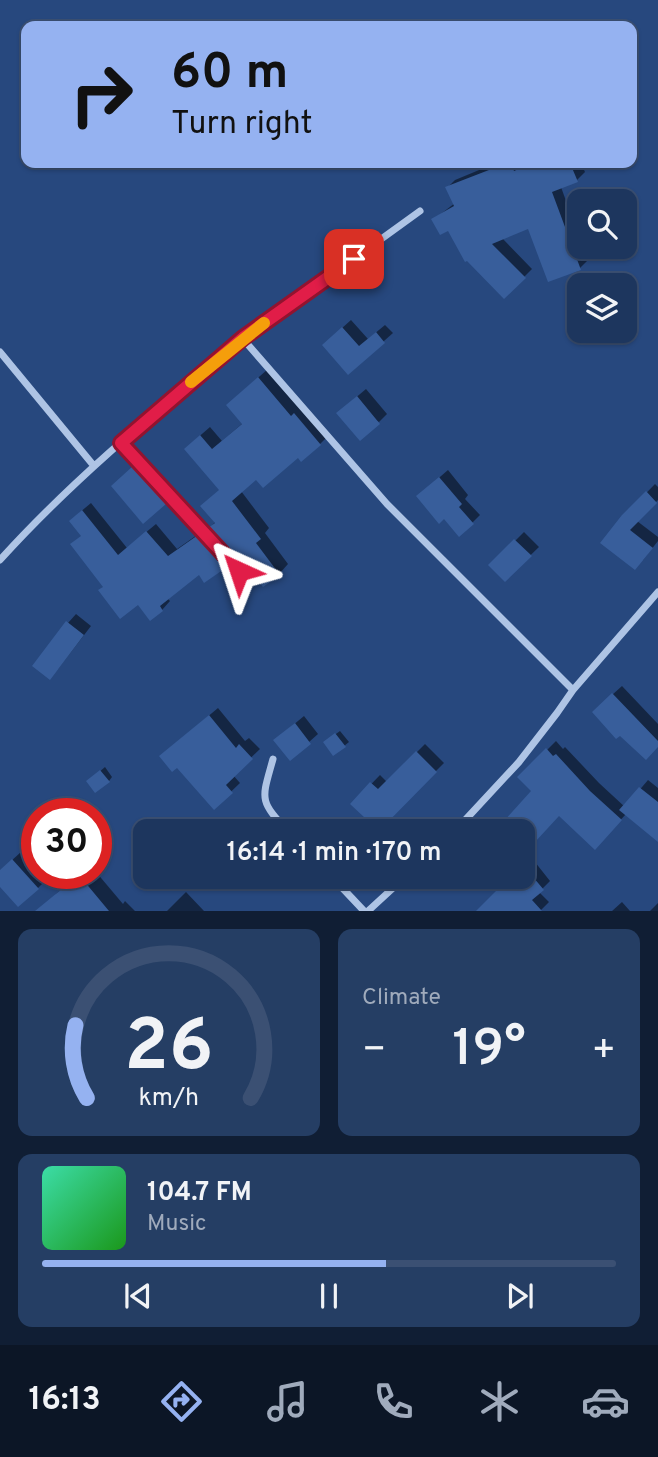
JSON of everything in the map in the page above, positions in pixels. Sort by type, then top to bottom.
[{"type":"street","points":[[0,560],[34,522],[94,466],[243,338],[420,211]]},
{"type":"street","points":[[243,338],[387,504],[573,690]]},
{"type":"street","points":[[0,352],[94,466]]},
{"type":"street","points":[[121,443],[239,571]]},
{"type":"street","points":[[466,819],[519,762],[573,690],[658,592]]},
{"type":"street","points":[[273,759],[264,801],[276,819]]},
{"type":"street","points":[[343,889],[366,911],[391,889]]},
{"type":"building","points":[[494,168],[513,168],[514,171],[521,168],[572,168],[578,182],[552,192],[567,232],[567,259],[577,259],[581,270],[548,282],[528,229],[492,244],[526,278],[504,299],[467,261],[465,262],[448,231],[440,235],[431,219],[454,206],[445,187]]},
{"type":"building","points":[[342,327],[359,346],[376,332],[385,343],[348,375],[322,345]]},
{"type":"building","points":[[258,377],[291,416],[294,413],[321,445],[301,462],[298,458],[263,488],[256,480],[232,501],[261,539],[256,543],[280,575],[263,587],[240,558],[237,560],[208,528],[215,523],[200,506],[219,490],[184,449],[200,435],[212,449],[242,424],[226,405]]},
{"type":"building","points":[[357,396],[380,424],[360,441],[336,413]]},
{"type":"building","points":[[133,466],[166,504],[143,524],[111,486]]},
{"type":"building","points":[[439,477],[462,504],[459,507],[474,524],[459,537],[444,519],[439,524],[416,496]]},
{"type":"building","points":[[646,491],[657,503],[630,530],[653,548],[635,570],[600,543]]},
{"type":"building","points":[[82,510],[118,555],[146,531],[168,556],[198,535],[227,567],[204,583],[199,575],[160,606],[163,611],[150,621],[138,605],[120,619],[98,590],[103,587],[70,544],[81,536],[69,521]]},
{"type":"building","points":[[514,539],[532,556],[505,582],[488,565]]},
{"type":"building","points":[[66,621],[84,635],[50,680],[32,666]]},
{"type":"building","points":[[612,693],[658,741],[658,747],[646,760],[620,736],[616,739],[592,712]]},
{"type":"building","points":[[209,715],[236,748],[239,744],[253,759],[226,785],[233,793],[214,810],[177,768],[172,772],[159,756]]},
{"type":"building","points":[[295,723],[311,744],[290,761],[273,740]]},
{"type":"building","points":[[335,733],[346,747],[333,756],[323,742]]},
{"type":"building","points":[[546,748],[553,756],[556,754],[590,791],[622,820],[595,850],[559,816],[535,842],[535,819],[506,819],[531,791],[517,777]]},
{"type":"building","points":[[416,751],[437,772],[391,819],[366,819],[350,804],[370,782],[378,789]]},
{"type":"building","points":[[100,770],[110,782],[95,793],[86,781]]},
{"type":"building","points":[[639,787],[658,802],[658,842],[619,810]]},
{"type":"building","points":[[12,859],[21,869],[21,889],[39,889],[18,907],[0,887],[0,870]]},
{"type":"building","points":[[535,879],[544,890],[532,900],[542,911],[476,911],[498,889],[535,889]]},
{"type":"building","points":[[62,889],[91,889],[109,911],[35,911]]},
{"type":"slow traffic","points":[[191,382],[264,323]]},
{"type":"route","points":[[239,571],[121,443],[243,338],[354,259]]}]
